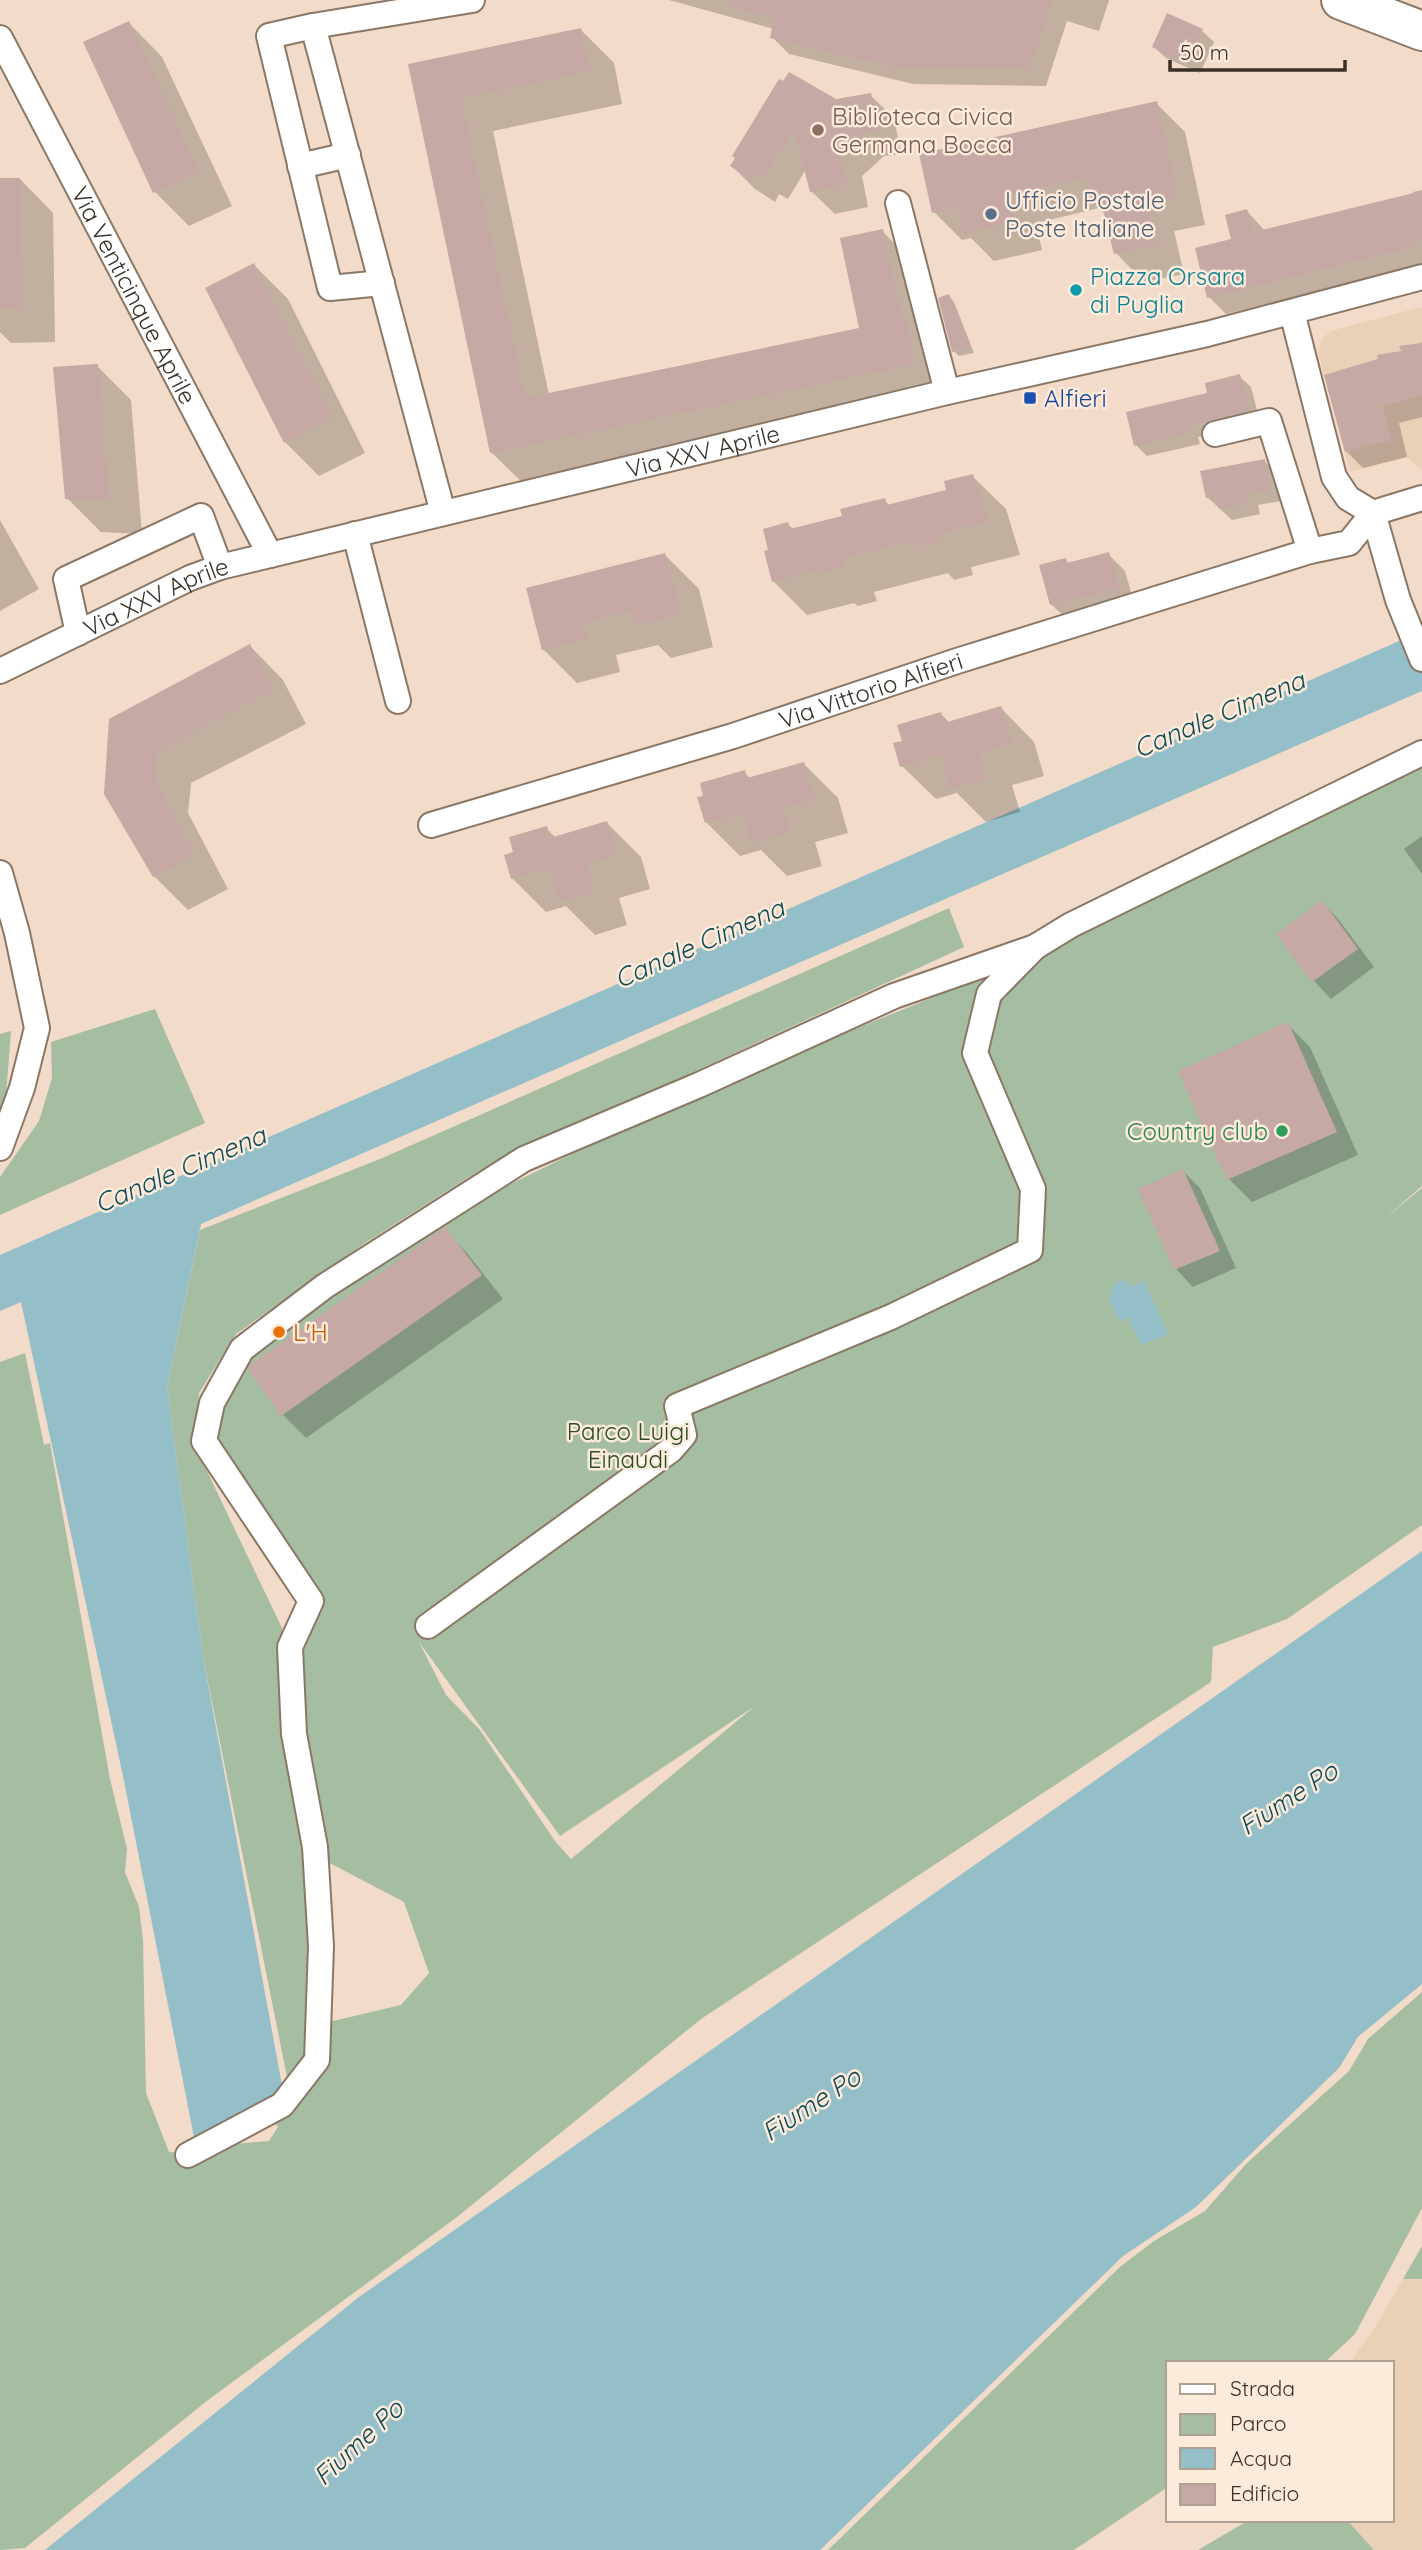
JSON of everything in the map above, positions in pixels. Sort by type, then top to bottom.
[{"type":"main road","points":[[1341,0],[1422,31]]},
{"type":"street","points":[[382,283],[330,288],[269,36],[313,26],[472,0]]},
{"type":"street","points":[[313,26],[443,513]]},
{"type":"street","name":"Via Venticinque Aprile","points":[[0,38],[270,555]]},
{"type":"street","points":[[300,166],[348,155]]},
{"type":"street","points":[[898,203],[947,392]]},
{"type":"street","name":"Via XXV Aprile","points":[[0,671],[191,578],[220,567],[947,392],[1051,371],[1422,277]]},
{"type":"street","points":[[1292,312],[1334,477],[1348,498],[1373,513],[1406,621],[1422,659]]},
{"type":"street","points":[[1215,434],[1269,421],[1310,551]]},
{"type":"street","points":[[1373,513],[1422,498]]},
{"type":"street","name":"Via Vittorio Alfieri","points":[[431,825],[733,736],[957,661],[1310,551],[1349,543],[1373,513]]},
{"type":"street","points":[[78,633],[66,579],[201,516],[220,567]]},
{"type":"street","points":[[355,534],[398,701]]},
{"type":"street","points":[[188,2155],[282,2105],[317,2060],[320,1921],[314,1847],[294,1734],[290,1647],[311,1601],[204,1441],[212,1403],[242,1349],[325,1286],[524,1159],[699,1085],[894,996],[1035,947],[1071,925],[1422,753]]},
{"type":"street","points":[[0,873],[17,933],[37,1028],[22,1088],[0,1148]]},
{"type":"street","points":[[428,1626],[671,1450],[684,1435],[677,1406],[891,1317],[1030,1250],[1033,1189],[975,1053],[989,995],[1035,947]]},
{"type":"shaded area","points":[[1422,307],[1422,470],[1407,457],[1350,472],[1318,353],[1322,340],[1330,331]]},
{"type":"shaded area","points":[[1403,2279],[1422,2279],[1422,2550],[1374,2550],[1349,2522],[1394,2522],[1394,2361],[1351,2361]]},
{"type":"green space","name":"Parco Luigi Einaudi","points":[[1422,763],[1422,1186],[1384,1219],[1422,1188],[1422,1525],[1287,1619],[1213,1647],[1211,1682],[701,2019],[457,2217],[208,2400],[25,2548],[0,2550],[0,1362],[25,1353],[44,1445],[50,1443],[110,1779],[127,1849],[125,1872],[139,1907],[143,1940],[146,2093],[169,2152],[218,2155],[234,2144],[269,2141],[278,2127],[263,2105],[289,2087],[203,1657],[167,1387],[200,1230],[380,1159],[949,908],[964,947],[477,1172],[365,1243],[236,1334],[199,1393],[194,1444],[282,1628],[287,1730],[307,1869],[311,2051],[329,2022],[401,2005],[429,1973],[404,1902],[322,1859],[310,1785],[296,1649],[319,1608],[323,1610],[211,1441],[227,1387],[263,1340],[488,1195],[695,1094],[1047,951],[1086,927]],"holes":[[[419,1642],[560,1836],[755,1706],[571,1859],[555,1841],[480,1730],[446,1695]]]},
{"type":"green space","points":[[155,1009],[205,1123],[0,1215],[0,1177],[39,1121],[52,1078],[51,1042]]},
{"type":"green space","points":[[11,1031],[5,1108],[0,1117],[0,1034]]},
{"type":"green space","points":[[1422,1992],[1422,2208],[1355,2334],[1326,2361],[1166,2361],[1166,2488],[1074,2550],[828,2550],[1121,2266],[1154,2241],[1205,2211],[1246,2164],[1349,2071],[1368,2039]]},
{"type":"green space","points":[[1422,2246],[1422,2279],[1403,2279]]},
{"type":"green space","points":[[1246,2522],[1349,2522],[1374,2550],[1198,2550]]},
{"type":"water","points":[[1422,631],[1422,691],[201,1224],[167,1387],[203,1657],[284,2096],[194,2137],[123,1776],[21,1302],[0,1311],[0,1255]]},
{"type":"water","points":[[1126,1279],[1130,1287],[1144,1281],[1168,1334],[1141,1345],[1128,1317],[1119,1321],[1109,1298],[1114,1284]]},
{"type":"water","name":"Fiume Po","points":[[1422,1551],[1422,1984],[1358,2037],[1339,2068],[1196,2207],[1123,2256],[820,2550],[45,2550],[359,2297]]},
{"type":"building","points":[[730,0],[1052,0],[1029,69],[895,67],[770,38],[774,18],[729,6]]},
{"type":"building","points":[[1167,13],[1203,29],[1188,63],[1152,47]]},
{"type":"building","points":[[129,21],[199,172],[153,193],[83,42]]},
{"type":"building","points":[[581,28],[590,71],[461,98],[525,398],[859,328],[840,238],[883,229],[902,319],[906,319],[915,364],[490,453],[408,64]]},
{"type":"building","points":[[789,72],[836,99],[871,93],[879,131],[861,134],[840,153],[846,184],[810,192],[794,129],[764,177],[756,172],[751,180],[730,166],[735,158],[732,156],[779,79],[783,81]]},
{"type":"building","points":[[1157,101],[1177,197],[1147,203],[1156,246],[1114,254],[1101,202],[1091,203],[1085,177],[1009,195],[1014,222],[964,234],[958,207],[932,213],[919,154]]},
{"type":"building","points":[[0,178],[20,178],[22,309],[0,309]]},
{"type":"building","points":[[1422,191],[1422,239],[1410,242],[1411,247],[1207,298],[1195,248],[1231,239],[1225,215],[1247,209],[1253,232]]},
{"type":"building","points":[[254,263],[333,418],[284,443],[205,288]]},
{"type":"building","points":[[949,294],[970,348],[952,352],[938,298]]},
{"type":"building","points":[[1422,343],[1422,396],[1383,406],[1391,440],[1345,452],[1324,375],[1378,359],[1377,355],[1401,351],[1399,346]]},
{"type":"building","points":[[98,364],[109,500],[65,499],[53,367]]},
{"type":"building","points":[[1240,374],[1249,410],[1188,426],[1190,433],[1134,446],[1126,412],[1207,393],[1205,383]]},
{"type":"building","points":[[1265,459],[1271,490],[1248,494],[1250,503],[1219,509],[1217,496],[1206,498],[1200,471]]},
{"type":"building","points":[[973,474],[988,521],[938,533],[940,541],[919,547],[917,539],[842,558],[844,567],[822,573],[821,569],[772,582],[764,551],[768,550],[763,529],[788,522],[790,529],[842,516],[840,509],[885,498],[887,505],[946,490],[944,481]]},
{"type":"building","points":[[1109,552],[1119,588],[1050,605],[1039,565],[1066,558],[1067,563]]},
{"type":"building","points":[[665,553],[681,614],[635,625],[632,610],[583,622],[587,639],[542,650],[526,588]]},
{"type":"building","points":[[250,644],[273,690],[157,750],[155,778],[195,855],[153,877],[104,794],[109,719]]},
{"type":"building","points":[[1001,706],[1012,743],[980,752],[987,779],[950,789],[941,755],[900,767],[893,743],[902,741],[897,725],[941,712],[944,723]]},
{"type":"building","points":[[804,762],[815,799],[783,808],[790,832],[751,843],[743,813],[705,823],[697,797],[703,796],[700,783],[745,770],[747,778]]},
{"type":"building","points":[[607,821],[617,855],[587,865],[595,891],[559,902],[549,868],[511,879],[504,855],[513,852],[509,837],[547,826],[550,838]]},
{"type":"building","points":[[1322,900],[1358,949],[1312,982],[1276,934]]},
{"type":"building","points":[[1288,1022],[1337,1132],[1227,1180],[1178,1071]]},
{"type":"building","points":[[1183,1169],[1220,1251],[1174,1270],[1138,1189]]},
{"type":"building","points":[[445,1227],[482,1275],[281,1416],[248,1369],[250,1365]]},
{"type":"place","name":"Biblioteca Civica Germana Bocca","points":[[818,130]]},
{"type":"place","name":"Ufficio Postale Poste Italiane","points":[[991,214]]},
{"type":"place","name":"Piazza Orsara di Puglia","points":[[1076,290]]},
{"type":"place","name":"Alfieri","points":[[1030,398]]},
{"type":"place","name":"Country club","points":[[1282,1131]]},
{"type":"place","name":"L'H","points":[[279,1332]]},
{"type":"water label","name":"Canale Cimena","points":[[1219,714]]},
{"type":"water label","name":"Canale Cimena","points":[[699,943]]},
{"type":"water label","name":"Canale Cimena","points":[[180,1169]]}]
